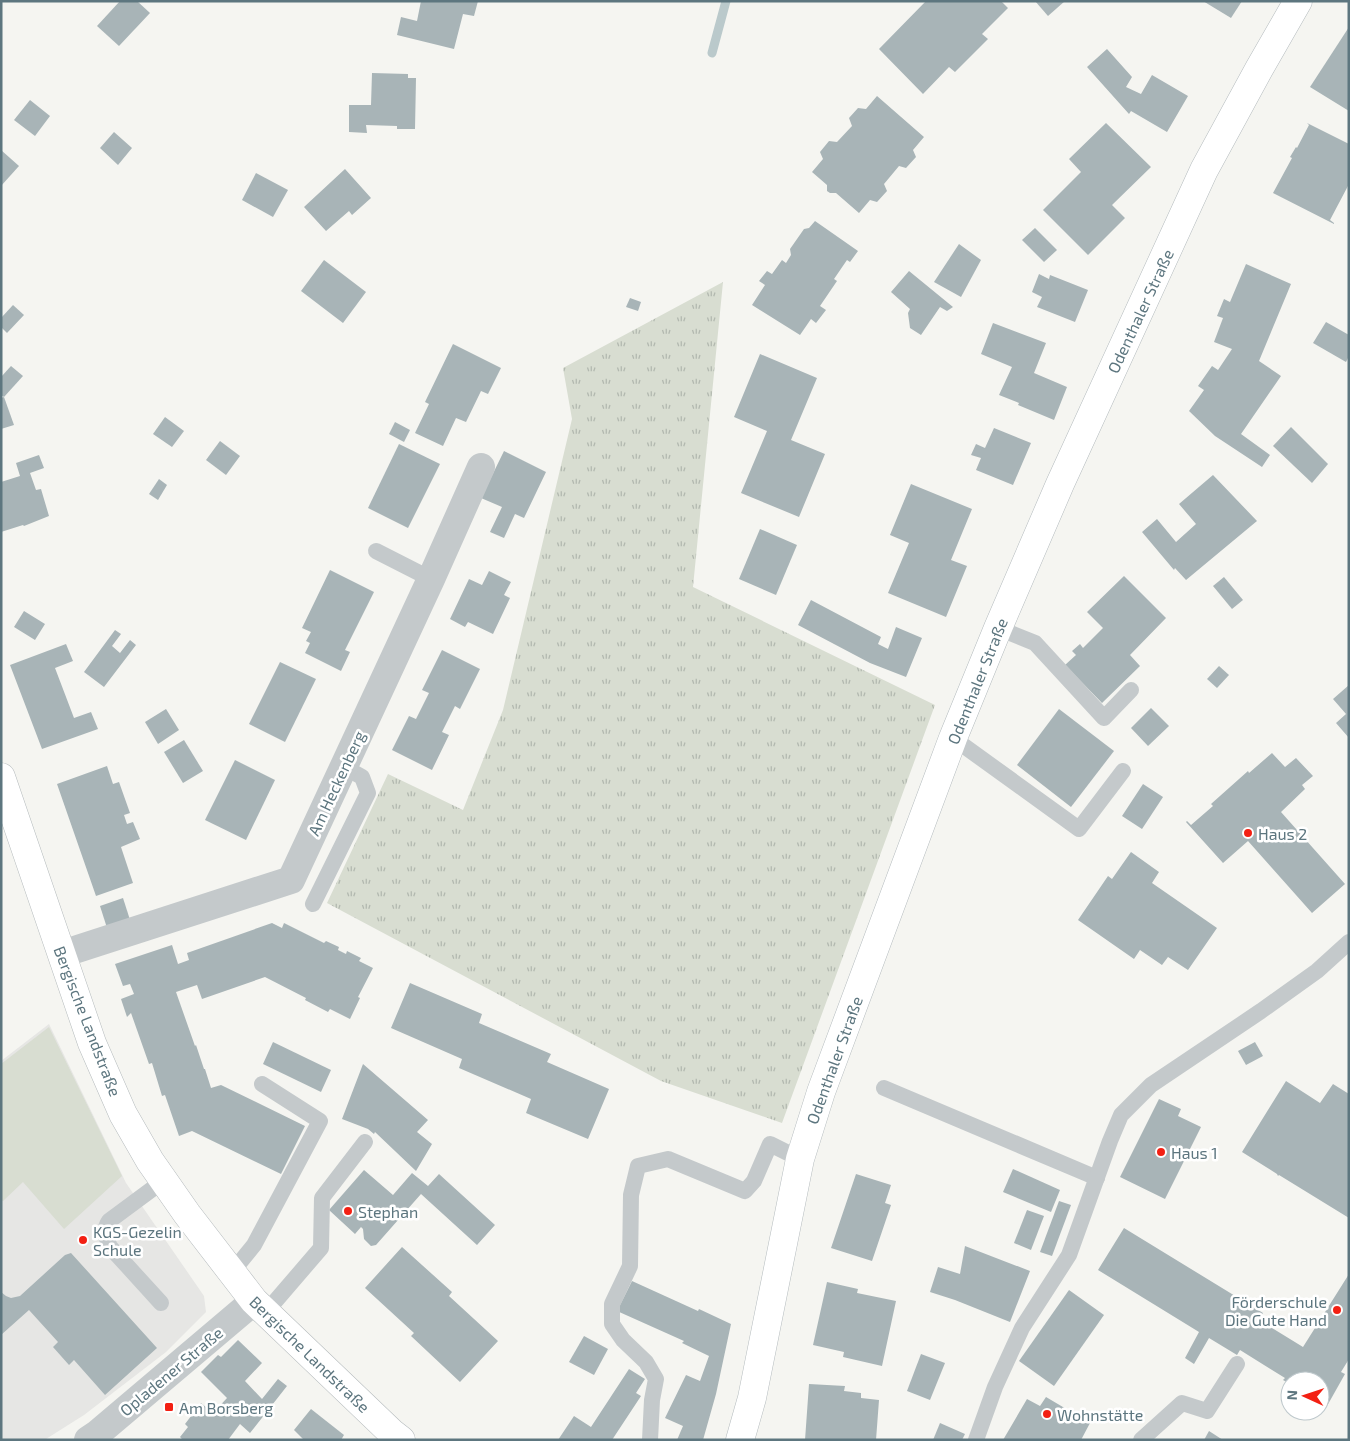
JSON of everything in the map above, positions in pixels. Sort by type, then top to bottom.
[{"type":"main road","name":"Odenthaler Straße","points":[[747,1440],[752,1398],[800,1159],[821,1092],[953,738],[1060,484],[1204,170],[1298,1]]},
{"type":"main road","name":"Bergische Landstraße","points":[[1,777],[92,1043],[123,1114],[150,1161],[187,1214],[260,1306],[392,1434],[401,1440]]},
{"type":"main road","name":"Odenthaler Straße","points":[[740,1440],[752,1398]]},
{"type":"street","name":"Am Heckenberg","points":[[62,954],[291,880],[481,467]]},
{"type":"street","name":"Opladener Straße","points":[[95,1438],[260,1306]]},
{"type":"lane","points":[[376,551],[431,579]]},
{"type":"lane","points":[[998,628],[1035,643],[1104,718],[1131,690]]},
{"type":"lane","points":[[953,738],[1079,829],[1123,771]]},
{"type":"lane","points":[[313,904],[368,793],[362,777],[344,767]]},
{"type":"lane","points":[[976,1440],[995,1386],[1022,1328],[1069,1255],[1110,1140],[1122,1115],[1151,1085],[1311,975],[1349,942]]},
{"type":"lane","points":[[232,1272],[254,1245],[320,1121],[262,1084]]},
{"type":"lane","points":[[884,1088],[1097,1178]]},
{"type":"lane","points":[[260,1306],[321,1248],[322,1198],[365,1142]]},
{"type":"lane","points":[[650,1440],[652,1400],[656,1379],[646,1362],[623,1340],[612,1324],[612,1304],[630,1266],[631,1195],[638,1166],[668,1159],[745,1190],[754,1181],[770,1144],[800,1159]]},
{"type":"lane","points":[[161,1303],[110,1247],[105,1235],[106,1226],[109,1221],[163,1181]]},
{"type":"lane","points":[[1140,1440],[1182,1403],[1207,1411],[1237,1364]]},
{"type":"shaded area","name":"KGS-Gezelin Schule","points":[[49,1024],[126,1183],[204,1296],[206,1312],[166,1352],[84,1415],[46,1439],[1,1440],[1,1061]]},
{"type":"green space","points":[[723,282],[693,587],[935,705],[782,1123],[661,1081],[327,903],[388,774],[463,810],[503,710],[572,419],[563,368]]},
{"type":"green space","points":[[49,1027],[122,1176],[64,1229],[23,1182],[3,1201],[1,1200],[1,1064]]},
{"type":"building","points":[[120,1],[137,1],[150,13],[119,46],[97,26]]},
{"type":"building","points":[[421,1],[478,1],[474,16],[463,14],[454,49],[397,35],[401,17],[417,21]]},
{"type":"building","points":[[926,1],[1001,1],[1008,8],[982,34],[988,39],[955,72],[949,67],[923,94],[879,49]]},
{"type":"building","points":[[1035,1],[1065,1],[1048,16]]},
{"type":"building","points":[[1203,1],[1242,1],[1231,18]]},
{"type":"building","points":[[1349,27],[1349,111],[1310,87]]},
{"type":"building","points":[[1107,49],[1132,77],[1126,87],[1141,94],[1152,75],[1188,96],[1167,132],[1131,111],[1129,114],[1087,67]]},
{"type":"building","points":[[372,73],[408,74],[408,78],[416,78],[415,129],[397,129],[397,126],[366,125],[367,133],[349,132],[349,105],[371,105]]},
{"type":"building","points":[[877,96],[924,137],[913,150],[916,157],[906,168],[899,166],[884,184],[887,191],[877,202],[870,200],[859,213],[836,193],[827,191],[827,185],[812,172],[823,159],[820,152],[829,141],[837,142],[852,126],[849,118],[858,108],[866,109]]},
{"type":"building","points":[[30,100],[50,116],[35,136],[14,120]]},
{"type":"building","points":[[1106,123],[1151,167],[1112,205],[1125,218],[1088,255],[1043,210],[1081,172],[1069,159]]},
{"type":"building","points":[[1307,123],[1349,144],[1349,184],[1330,220],[1334,224],[1273,193],[1292,158],[1290,157],[1309,125]]},
{"type":"building","points":[[114,132],[132,148],[118,165],[100,148]]},
{"type":"building","points":[[1,150],[19,166],[1,186]]},
{"type":"building","points":[[345,169],[371,198],[352,215],[349,211],[326,231],[304,207]]},
{"type":"building","points":[[256,173],[288,190],[273,217],[242,200]]},
{"type":"building","points":[[815,221],[858,251],[850,262],[847,260],[834,279],[837,281],[820,306],[826,310],[816,323],[811,319],[800,335],[752,305],[765,285],[759,281],[767,271],[772,274],[782,260],[786,263],[791,255],[790,249],[804,229],[809,228]]},
{"type":"building","points":[[1035,228],[1057,250],[1044,262],[1022,240]]},
{"type":"building","points":[[959,244],[981,260],[961,297],[934,282]]},
{"type":"building","points":[[324,260],[366,292],[343,323],[301,291]]},
{"type":"building","points":[[1246,264],[1291,284],[1259,361],[1281,376],[1241,434],[1270,455],[1262,467],[1215,436],[1189,411],[1204,390],[1198,386],[1212,366],[1218,370],[1232,349],[1214,342],[1223,318],[1217,316],[1224,299],[1230,302]]},
{"type":"building","points":[[909,271],[953,307],[947,311],[940,307],[921,335],[910,328],[908,313],[910,309],[891,292]]},
{"type":"building","points":[[1039,274],[1049,279],[1050,275],[1088,290],[1075,322],[1037,307],[1042,297],[1032,292]]},
{"type":"building","points":[[630,298],[641,302],[638,311],[626,307]]},
{"type":"building","points":[[13,305],[24,315],[7,333],[1,327],[1,318]]},
{"type":"building","points":[[1326,322],[1349,335],[1349,356],[1346,362],[1313,343]]},
{"type":"building","points":[[993,323],[1046,343],[1034,373],[1067,387],[1054,420],[999,395],[1012,367],[981,354]]},
{"type":"building","points":[[453,344],[501,368],[488,394],[481,391],[466,422],[456,418],[443,446],[415,433],[429,404],[425,402]]},
{"type":"building","points":[[760,354],[817,378],[791,440],[825,454],[799,517],[741,493],[767,431],[734,417]]},
{"type":"building","points":[[11,366],[23,376],[4,397],[1,395],[1,377]]},
{"type":"building","points":[[4,397],[14,425],[1,429],[1,398]]},
{"type":"building","points":[[165,417],[184,431],[172,447],[153,434]]},
{"type":"building","points":[[395,422],[410,430],[404,442],[389,434]]},
{"type":"building","points":[[1291,427],[1328,464],[1312,483],[1273,446]]},
{"type":"building","points":[[994,428],[1031,443],[1013,485],[976,470],[981,458],[971,455],[976,444],[985,448]]},
{"type":"building","points":[[220,441],[240,456],[226,475],[206,460]]},
{"type":"building","points":[[399,444],[440,464],[408,528],[368,508]]},
{"type":"building","points":[[504,451],[546,472],[524,518],[515,514],[504,538],[490,532],[502,507],[481,498]]},
{"type":"building","points":[[39,455],[44,468],[30,473],[36,490],[41,489],[49,516],[24,526],[1,532],[1,482],[20,476],[16,463]]},
{"type":"building","points":[[1213,475],[1257,521],[1186,580],[1175,568],[1174,570],[1142,532],[1157,519],[1176,542],[1196,524],[1179,504]]},
{"type":"building","points":[[159,479],[167,485],[158,500],[149,494]]},
{"type":"building","points":[[911,484],[972,509],[951,560],[967,566],[946,617],[888,593],[909,543],[890,535]]},
{"type":"building","points":[[760,529],[797,545],[776,595],[739,579]]},
{"type":"building","points":[[330,570],[374,592],[345,650],[350,652],[341,671],[305,653],[310,643],[306,641],[311,632],[302,628]]},
{"type":"building","points":[[489,571],[511,582],[504,595],[510,598],[493,634],[468,622],[465,627],[450,619],[469,579],[482,585]]},
{"type":"building","points":[[1124,576],[1166,618],[1130,655],[1140,666],[1102,703],[1065,665],[1076,655],[1072,651],[1080,644],[1083,648],[1103,628],[1087,612]]},
{"type":"building","points":[[1224,577],[1243,600],[1232,609],[1213,586]]},
{"type":"building","points":[[811,600],[881,637],[878,644],[888,649],[896,627],[922,638],[906,677],[870,663],[798,625]]},
{"type":"building","points":[[24,611],[45,624],[35,640],[14,627]]},
{"type":"building","points":[[115,630],[121,634],[112,646],[120,653],[130,640],[136,645],[104,687],[84,672]]},
{"type":"building","points":[[66,644],[73,661],[55,668],[74,718],[91,712],[98,729],[42,749],[10,665]]},
{"type":"building","points":[[442,650],[480,669],[460,709],[455,706],[442,732],[449,735],[432,770],[392,750],[409,716],[416,719],[429,693],[422,690]]},
{"type":"building","points":[[280,662],[316,679],[285,742],[249,724]]},
{"type":"building","points":[[1219,666],[1229,675],[1217,688],[1207,679]]},
{"type":"building","points":[[1349,685],[1349,738],[1336,723],[1346,714],[1333,699]]},
{"type":"building","points":[[1151,708],[1169,726],[1148,746],[1131,728]]},
{"type":"building","points":[[166,709],[179,730],[158,744],[145,722]]},
{"type":"building","points":[[1059,709],[1114,751],[1071,807],[1017,765]]},
{"type":"building","points":[[184,740],[203,771],[183,783],[164,752]]},
{"type":"building","name":"Haus 2","points":[[1272,753],[1285,767],[1296,758],[1313,776],[1302,785],[1305,789],[1281,812],[1345,884],[1312,913],[1248,841],[1223,863],[1186,822],[1191,825],[1248,771],[1249,773]]},
{"type":"building","points":[[235,760],[275,780],[246,840],[205,820]]},
{"type":"building","points":[[107,766],[113,784],[119,782],[130,813],[124,815],[127,824],[133,822],[140,839],[121,847],[133,883],[96,896],[57,784]]},
{"type":"building","points":[[1143,784],[1163,797],[1142,829],[1122,816]]},
{"type":"building","points":[[1131,852],[1159,872],[1152,883],[1217,928],[1188,970],[1168,957],[1162,965],[1140,950],[1134,959],[1078,920],[1108,876],[1112,879]]},
{"type":"building","points":[[123,898],[131,923],[108,931],[100,906]]},
{"type":"building","points":[[272,923],[282,928],[284,923],[324,943],[326,941],[339,947],[338,950],[346,954],[347,951],[361,958],[359,961],[373,968],[358,997],[360,998],[350,1019],[330,1009],[328,1012],[305,1000],[306,998],[265,977],[202,999],[197,985],[176,992],[211,1088],[221,1085],[305,1126],[281,1174],[192,1131],[179,1136],[165,1095],[162,1096],[152,1063],[149,1064],[131,1013],[127,1017],[121,999],[134,994],[130,984],[123,986],[115,964],[172,945],[178,964],[189,960],[187,953]]},
{"type":"building","points":[[410,983],[482,1014],[479,1023],[551,1054],[547,1062],[609,1089],[588,1139],[526,1113],[531,1099],[459,1068],[462,1059],[391,1028]]},
{"type":"building","points":[[273,1042],[331,1070],[321,1092],[263,1064]]},
{"type":"building","points":[[1255,1042],[1263,1056],[1246,1065],[1238,1051]]},
{"type":"building","points":[[363,1064],[428,1120],[417,1132],[432,1144],[416,1171],[375,1132],[374,1134],[368,1129],[342,1119]]},
{"type":"building","points":[[1286,1081],[1320,1103],[1333,1084],[1349,1094],[1349,1218],[1278,1176],[1242,1152]]},
{"type":"building","name":"Haus 1","points":[[1159,1099],[1181,1109],[1178,1116],[1201,1127],[1165,1199],[1120,1177]]},
{"type":"building","points":[[1013,1169],[1060,1190],[1051,1212],[1003,1192]]},
{"type":"building","points":[[364,1170],[393,1195],[412,1173],[428,1186],[439,1174],[495,1225],[477,1245],[421,1194],[376,1245],[371,1246],[364,1239],[361,1227],[355,1234],[329,1210]]},
{"type":"building","points":[[856,1174],[891,1185],[885,1203],[891,1205],[872,1261],[831,1248]]},
{"type":"building","points":[[1059,1201],[1071,1205],[1052,1256],[1040,1252]]},
{"type":"building","points":[[1027,1210],[1044,1216],[1031,1250],[1014,1243]]},
{"type":"building","points":[[1124,1228],[1263,1313],[1259,1320],[1303,1347],[1349,1274],[1349,1359],[1341,1372],[1345,1374],[1330,1401],[1330,1371],[1280,1371],[1280,1375],[1240,1350],[1237,1355],[1209,1338],[1194,1364],[1185,1358],[1199,1332],[1098,1270]]},
{"type":"building","points":[[965,1246],[1030,1271],[1010,1322],[930,1292],[938,1267],[960,1274]]},
{"type":"building","points":[[402,1247],[452,1292],[449,1296],[498,1341],[460,1382],[411,1336],[414,1333],[365,1288]]},
{"type":"building","points":[[71,1253],[157,1348],[105,1395],[74,1360],[69,1365],[53,1347],[58,1342],[29,1310],[1,1335],[1,1292],[11,1298],[20,1296],[65,1255]]},
{"type":"building","points":[[632,1281],[731,1324],[716,1394],[703,1440],[677,1440],[683,1426],[665,1418],[686,1375],[700,1381],[709,1356],[682,1343],[684,1341],[617,1311]]},
{"type":"building","points":[[827,1282],[858,1289],[857,1293],[896,1301],[882,1366],[843,1357],[844,1352],[813,1345]]},
{"type":"building","points":[[1069,1290],[1104,1315],[1054,1386],[1019,1361]]},
{"type":"building","points":[[584,1336],[608,1349],[594,1375],[569,1362]]},
{"type":"building","points":[[238,1340],[262,1363],[245,1381],[262,1399],[278,1379],[287,1386],[250,1433],[240,1424],[228,1440],[183,1440],[180,1437],[188,1427],[185,1424],[201,1403],[213,1413],[227,1398],[201,1372],[218,1355],[221,1357]]},
{"type":"building","points":[[921,1354],[945,1363],[930,1400],[907,1391]]},
{"type":"building","points":[[629,1369],[645,1379],[636,1393],[641,1396],[612,1440],[558,1440],[574,1416],[591,1427]]},
{"type":"building","points":[[809,1384],[845,1386],[844,1391],[861,1393],[861,1398],[879,1400],[876,1440],[805,1440]]},
{"type":"building","name":"Wohnstätte","points":[[1046,1397],[1090,1423],[1081,1440],[1003,1440],[1027,1399],[1040,1406]]},
{"type":"building","points":[[311,1409],[344,1435],[341,1440],[304,1440],[294,1430]]},
{"type":"building","points":[[940,1423],[965,1434],[962,1440],[933,1440]]},
{"type":"building","points":[[1209,1431],[1223,1440],[1204,1440]]},
{"type":"waterway","points":[[712,53],[726,1]]},
{"type":"place","name":"Haus 2","points":[[1248,833]]},
{"type":"place","name":"Haus 1","points":[[1161,1152]]},
{"type":"place","name":"Stephan","points":[[348,1211]]},
{"type":"place","name":"KGS-Gezelin Schule","points":[[83,1240]]},
{"type":"place","name":"Förderschule Die Gute Hand","points":[[1337,1310]]},
{"type":"place","name":"Am Borsberg","points":[[169,1407]]},
{"type":"place","name":"Wohnstätte","points":[[1047,1414]]}]
